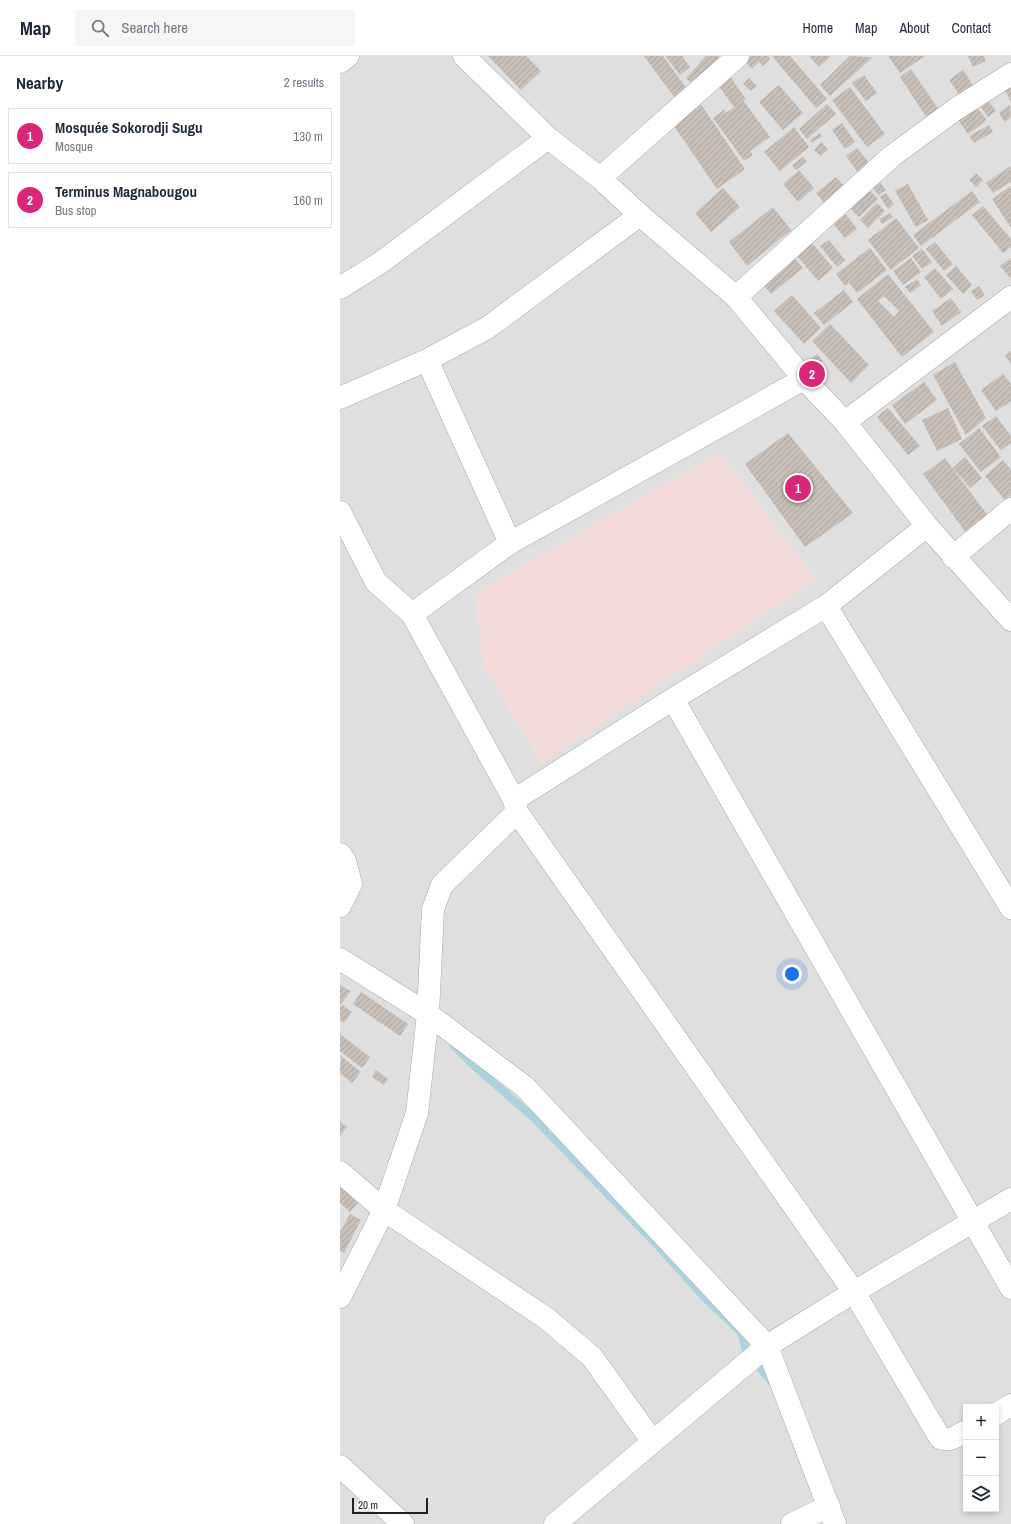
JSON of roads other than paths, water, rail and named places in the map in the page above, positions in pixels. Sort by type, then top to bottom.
[{"type":"street","points":[[340,62],[348,56]]},
{"type":"street","points":[[464,56],[548,138],[600,178],[640,215],[736,297],[804,379],[845,422],[953,557],[1011,620]]},
{"type":"street","points":[[600,178],[738,56]]},
{"type":"street","points":[[736,297],[892,156],[956,109],[1011,74]]},
{"type":"street","points":[[340,288],[380,263],[548,138]]},
{"type":"street","points":[[340,398],[427,360],[486,328],[640,215]]},
{"type":"street","points":[[845,422],[1011,297]]},
{"type":"street","points":[[427,360],[510,543]]},
{"type":"street","points":[[412,614],[510,543],[804,379]]},
{"type":"street","points":[[953,557],[1011,509]]},
{"type":"street","points":[[340,512],[376,582],[412,614],[516,806],[854,1292],[940,1438],[945,1440],[952,1439],[963,1433]]},
{"type":"street","points":[[340,1297],[384,1210],[416,1113],[428,1014],[433,909],[442,885],[516,806],[673,699],[826,606],[927,526]]},
{"type":"street","points":[[826,606],[1011,908]]},
{"type":"street","points":[[673,699],[1011,1288]]},
{"type":"street","points":[[340,854],[345,861],[351,884],[340,906]]},
{"type":"street","points":[[340,960],[428,1014],[525,1087],[767,1346],[832,1515],[792,1524]]},
{"type":"street","points":[[340,1172],[384,1210],[546,1318],[592,1357],[653,1442]]},
{"type":"street","points":[[555,1524],[767,1346],[854,1292],[1011,1199]]},
{"type":"street","points":[[999,1412],[1011,1405]]},
{"type":"street","points":[[340,1466],[403,1524]]},
{"type":"waterway","points":[[453,1045],[472,1064],[534,1118],[661,1249],[703,1296],[741,1332],[746,1350],[774,1385]]},
{"type":"place","name":"Terminus Magnabougou","points":[[812,374]]},
{"type":"place","name":"Mosquée Sokorodji Sugu","points":[[798,488]]}]
